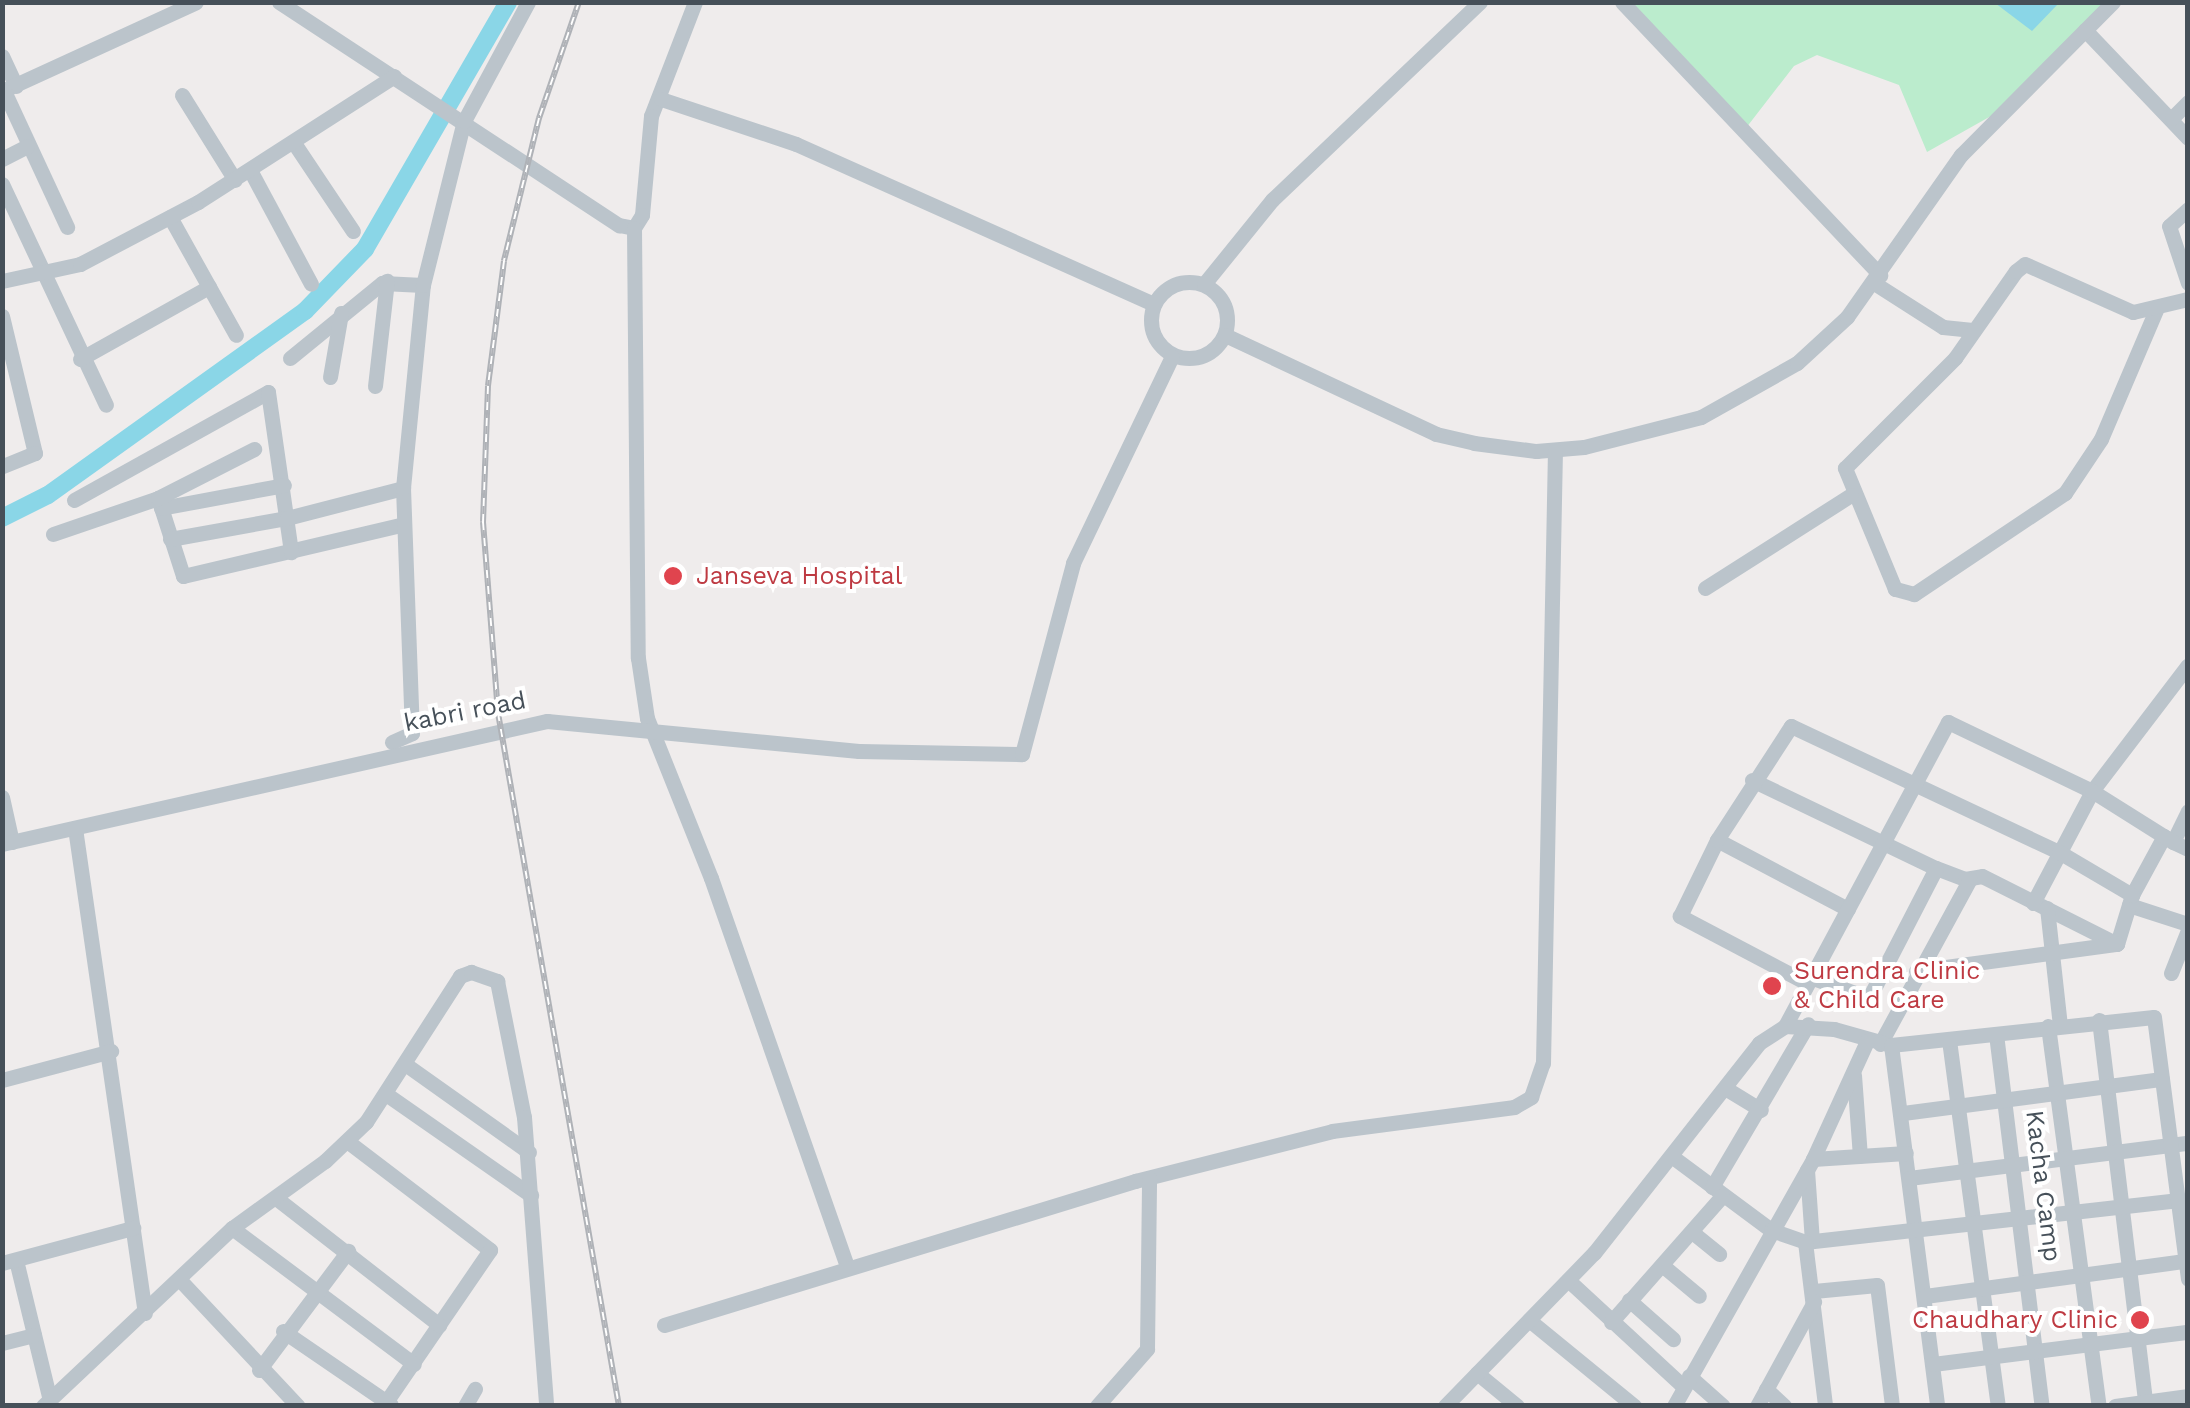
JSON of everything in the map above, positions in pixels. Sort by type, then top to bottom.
[{"type":"street","points":[[8,89],[196,2]]},
{"type":"street","points":[[279,2],[618,225],[634,228]]},
{"type":"street","points":[[154,809],[174,796],[410,736],[403,488],[423,285],[460,118],[528,2]]},
{"type":"street","points":[[695,2],[648,129],[642,215],[634,228],[639,411],[634,576],[647,718],[712,878],[847,1267]]},
{"type":"street","points":[[1204,284],[1272,200],[1480,2]]},
{"type":"street","points":[[1622,2],[1877,279],[1943,327],[1970,330]]},
{"type":"street","points":[[1225,335],[1436,434],[1555,450],[1701,418],[1797,363],[1877,279],[1961,155],[2112,2]]},
{"type":"street","points":[[2086,30],[2188,138]]},
{"type":"street","points":[[2,56],[8,89],[28,146],[67,227]]},
{"type":"street","points":[[2,281],[80,264],[170,217],[294,143],[394,76]]},
{"type":"street","points":[[182,94],[235,180]]},
{"type":"street","points":[[661,99],[796,144],[1154,304]]},
{"type":"street","points":[[2172,118],[2188,102]]},
{"type":"street","points":[[294,143],[353,231]]},
{"type":"street","points":[[2,159],[28,146]]},
{"type":"street","points":[[250,170],[311,284]]},
{"type":"street","points":[[2,184],[80,360],[106,405]]},
{"type":"street","points":[[2188,210],[2169,226],[2188,283]]},
{"type":"street","points":[[170,217],[236,335]]},
{"type":"street","points":[[2156,310],[2101,439],[2065,493],[1914,594],[1900,594],[1890,583],[1851,495],[1847,464],[1955,358],[1970,330],[2026,264],[2117,307],[2156,310],[2188,298]]},
{"type":"street","points":[[290,358],[341,313],[388,280],[423,285]]},
{"type":"street","points":[[375,386],[388,280]]},
{"type":"street","points":[[1174,284],[1204,284],[1224,305],[1225,335],[1204,356],[1172,356],[1153,336],[1154,304],[1174,284]]},
{"type":"street","points":[[80,360],[209,287]]},
{"type":"street","points":[[330,376],[341,313]]},
{"type":"street","points":[[2,316],[36,453],[2,466]]},
{"type":"street","name":"kabri road","points":[[7,843],[556,720],[860,751],[1016,756],[1028,748],[1073,563],[1172,356]]},
{"type":"street","points":[[74,500],[265,392],[284,485],[291,552]]},
{"type":"street","points":[[160,503],[254,449]]},
{"type":"street","points":[[664,1326],[847,1267],[1149,1178],[1332,1132],[1514,1108],[1539,1084],[1555,450]]},
{"type":"street","points":[[53,534],[160,503],[284,485]]},
{"type":"street","points":[[170,539],[287,518],[403,488]]},
{"type":"street","points":[[1705,588],[1851,495]]},
{"type":"street","points":[[160,503],[183,576],[404,524]]},
{"type":"street","points":[[2099,1406],[2060,1091],[2052,952],[2040,906],[2059,852],[2092,791],[2188,666]]},
{"type":"street","points":[[1785,1026],[1948,722],[2092,791],[2175,843]]},
{"type":"street","points":[[1936,868],[1869,998],[1808,980],[1681,920],[1716,840],[1791,726],[2059,852],[2130,900],[2188,927],[2171,973]]},
{"type":"street","points":[[1752,780],[1936,868],[1970,879]]},
{"type":"street","points":[[2,797],[7,843]]},
{"type":"street","points":[[2117,944],[2130,900],[2175,843],[2188,811]]},
{"type":"street","points":[[76,828],[111,1052],[145,1312]]},
{"type":"street","points":[[1716,840],[1848,909]]},
{"type":"street","points":[[1674,1406],[1810,1164],[1853,1071],[1880,1043],[1970,879],[1979,875],[2117,944]]},
{"type":"street","points":[[1916,972],[2117,944]]},
{"type":"street","points":[[46,1401],[232,1228],[347,1141],[386,1094],[460,976],[492,976],[529,1152],[546,1406]]},
{"type":"street","points":[[1445,1406],[1568,1280],[1674,1158],[1759,1042],[1785,1026],[1808,1024],[1880,1043],[1950,1040],[2099,1020],[2154,1017],[2188,1280]]},
{"type":"street","points":[[2099,1020],[2119,1150],[2145,1404]]},
{"type":"street","points":[[1611,1322],[1692,1232],[1808,1024]]},
{"type":"street","name":"Kacha Camp","points":[[1996,1034],[2023,1220],[2042,1406]]},
{"type":"street","points":[[1950,1040],[1998,1406]]},
{"type":"street","points":[[1880,1043],[1903,1113],[1936,1406]]},
{"type":"street","points":[[2,1080],[111,1052]]},
{"type":"street","points":[[406,1064],[529,1152]]},
{"type":"street","points":[[1853,1071],[1860,1156]]},
{"type":"street","points":[[1903,1113],[2162,1079]]},
{"type":"street","points":[[1725,1088],[1761,1110]]},
{"type":"street","points":[[386,1094],[531,1196]]},
{"type":"street","points":[[283,1331],[387,1404],[489,1247],[347,1141]]},
{"type":"street","points":[[1909,1178],[2188,1142]]},
{"type":"street","points":[[1810,1164],[1906,1153]]},
{"type":"street","points":[[1674,1158],[1771,1230],[1809,1241],[1975,1226],[2177,1200]]},
{"type":"street","points":[[1810,1164],[1809,1241],[1826,1406]]},
{"type":"street","points":[[1097,1406],[1147,1348],[1149,1178]]},
{"type":"street","points":[[276,1198],[439,1326]]},
{"type":"street","points":[[46,1401],[34,1335],[9,1262],[134,1228]]},
{"type":"street","points":[[232,1228],[414,1364]]},
{"type":"street","points":[[1692,1232],[1719,1254]]},
{"type":"street","points":[[259,1370],[312,1290],[348,1251]]},
{"type":"street","points":[[1925,1296],[2185,1262]]},
{"type":"street","points":[[1662,1265],[1699,1296]]},
{"type":"street","points":[[179,1279],[259,1370],[298,1406]]},
{"type":"street","points":[[1568,1280],[1611,1322],[1723,1406]]},
{"type":"street","points":[[1814,1296],[1877,1285],[1892,1406]]},
{"type":"street","points":[[1757,1406],[1814,1296]]},
{"type":"street","points":[[1629,1300],[1673,1339]]},
{"type":"street","points":[[1530,1320],[1634,1406]]},
{"type":"street","points":[[1932,1364],[2188,1332]]},
{"type":"street","points":[[2,1344],[34,1335]]},
{"type":"street","points":[[1477,1374],[1517,1406]]},
{"type":"street","points":[[1766,1388],[1784,1406]]},
{"type":"street","points":[[465,1406],[475,1389]]},
{"type":"street","points":[[2116,1406],[2188,1396]]},
{"type":"green space","points":[[1627,3],[2105,3],[1991,116],[1927,152],[1899,85],[1817,55],[1794,66],[1746,128]]},
{"type":"water","points":[[1995,3],[2059,3],[2032,31]]},
{"type":"waterway","points":[[2,518],[48,495],[305,311],[365,249],[508,2]]},
{"type":"railway","points":[[579,2],[539,118],[504,261],[488,386],[483,522],[498,713],[619,1406]]},
{"type":"place","name":"Janseva Hospital","points":[[673,576]]},
{"type":"place","name":"Surendra Clinic & Child Care","points":[[1772,986]]},
{"type":"place","name":"Chaudhary Clinic","points":[[2140,1320]]}]
